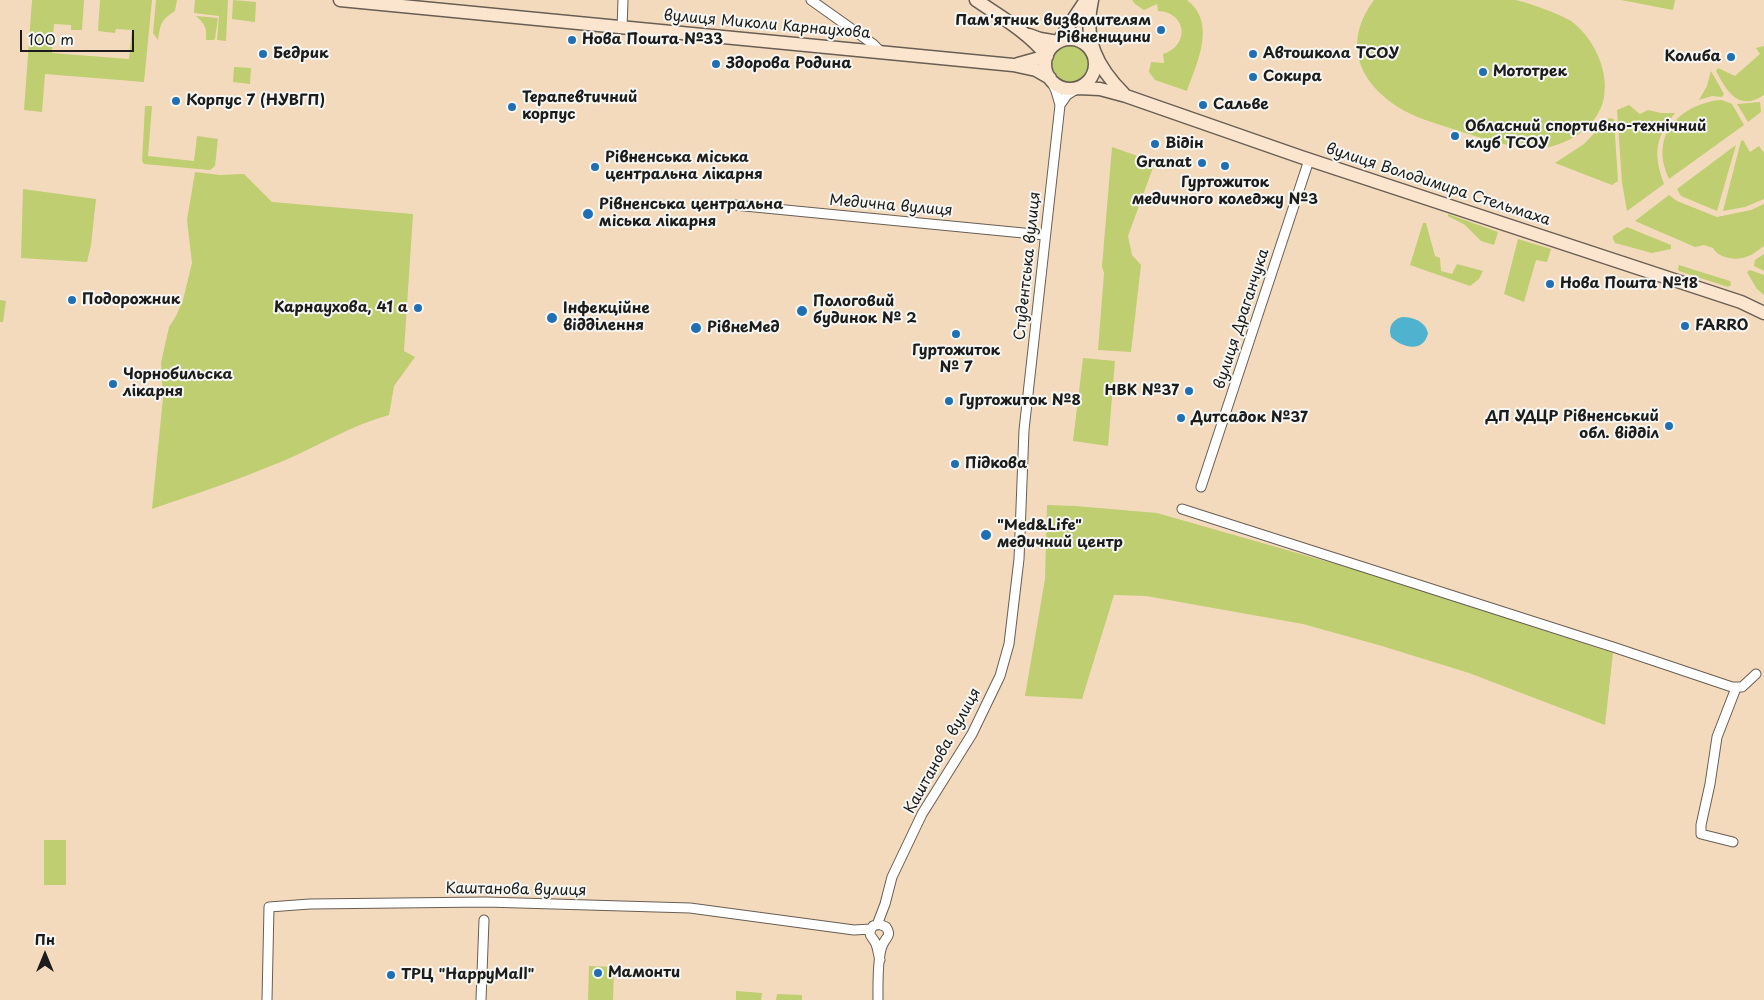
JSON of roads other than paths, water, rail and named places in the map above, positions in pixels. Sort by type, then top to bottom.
[{"type":"main road","name":"вулиця Миколи Карнаухова","points":[[340,0],[1013,65],[1036,70],[1050,78]]},
{"type":"main road","points":[[976,0],[1025,33],[1036,42],[1047,56]]},
{"type":"main road","points":[[1086,0],[1047,56],[1046,68],[1050,78],[1065,88],[1078,88],[1091,79],[1094,72],[1096,64],[1089,28],[1092,0]]},
{"type":"main road","points":[[1025,33],[1040,39],[1058,42],[1073,39],[1080,41],[1086,44],[1094,56]]},
{"type":"main road","name":"вулиця Миколи Карнаухова","points":[[1013,65],[1047,56]]},
{"type":"main road","name":"вулиця Володимира Стельмаха","points":[[1094,56],[1108,78],[1126,96]]},
{"type":"main road","name":"вулиця Володимира Стельмаха","points":[[1078,88],[1100,89],[1126,96],[1309,160],[1741,302],[1764,313]]},
{"type":"main road","name":"вулиця Володимира Стельмаха","points":[[1741,302],[1764,305]]},
{"type":"street","points":[[622,28],[623,0]]},
{"type":"street","points":[[811,0],[880,51]]},
{"type":"street","points":[[1050,78],[1060,105]]},
{"type":"street","points":[[1060,105],[1067,95],[1078,88]]},
{"type":"street","name":"Студентська вулиця","points":[[1024,430],[1044,235],[1060,105]]},
{"type":"street","name":"вулиця Драганчука","points":[[1201,486],[1309,160]]},
{"type":"street","name":"Медична вулиця","points":[[734,205],[1044,235]]},
{"type":"street","name":"Каштанова вулиця","points":[[267,1000],[269,908],[310,904],[486,902],[680,908],[877,933],[892,877],[922,814],[972,734],[1000,676],[1009,644],[1019,559],[1024,430]]},
{"type":"street","points":[[1182,509],[1736,688],[1742,687],[1756,674]]},
{"type":"street","points":[[1733,842],[1701,834],[1701,825],[1718,737],[1736,688]]},
{"type":"street","points":[[480,1000],[484,920]]},
{"type":"street","points":[[877,933],[880,960],[878,1000]]},
{"type":"water","points":[[1402,317],[1414,319],[1424,325],[1428,333],[1422,344],[1412,347],[1406,346],[1391,337],[1390,330],[1392,324]]},
{"type":"place","name":"Пам'ятник визволителям Рівненщини","points":[[1161,30]]},
{"type":"place","name":"Нова Пошта №33","points":[[572,40]]},
{"type":"place","name":"Бедрик","points":[[263,54]]},
{"type":"place","name":"Автошкола ТСОУ","points":[[1253,54]]},
{"type":"place","name":"Колиба","points":[[1731,57]]},
{"type":"place","name":"Здорова Родина","points":[[716,64]]},
{"type":"place","name":"Мототрек","points":[[1483,72]]},
{"type":"place","name":"Сокира","points":[[1253,77]]},
{"type":"place","name":"Корпус 7 (НУВГП)","points":[[176,101]]},
{"type":"place","name":"Сальве","points":[[1203,105]]},
{"type":"place","name":"Терапевтичний корпус","points":[[512,107]]},
{"type":"place","name":"Обласний спортивно-технічний клуб ТСОУ","points":[[1455,136]]},
{"type":"place","name":"Відін","points":[[1155,144]]},
{"type":"place","name":"Granat","points":[[1202,163]]},
{"type":"place","name":"Гуртожиток медичного коледжу №3","points":[[1225,166]]},
{"type":"place","name":"Рівненська міська центральна лікарня","points":[[595,167]]},
{"type":"place","name":"Рівненська центральна міська лікарня","points":[[588,214]]},
{"type":"place","name":"Нова Пошта №18","points":[[1550,284]]},
{"type":"place","name":"Подорожник","points":[[72,300]]},
{"type":"place","name":"Карнаухова, 41 а","points":[[418,308]]},
{"type":"place","name":"Пологовий будинок № 2","points":[[802,311]]},
{"type":"place","name":"Інфекційне відділення","points":[[552,318]]},
{"type":"place","name":"FARRO","points":[[1685,326]]},
{"type":"place","name":"РівнеМед","points":[[696,328]]},
{"type":"place","name":"Гуртожиток № 7","points":[[956,334]]},
{"type":"place","name":"Чорнобильска лікарня","points":[[113,384]]},
{"type":"place","name":"НВК №37","points":[[1189,391]]},
{"type":"place","name":"Гуртожиток №8","points":[[949,401]]},
{"type":"place","name":"Дитсадок №37","points":[[1181,418]]},
{"type":"place","name":"ДП УДЦР Рівненський обл. відділ","points":[[1669,426]]},
{"type":"place","name":"Підкова","points":[[955,464]]},
{"type":"place","name":"\"Med&Life\" медичний центр","points":[[986,535]]},
{"type":"place","name":"Мамонти","points":[[598,973]]},
{"type":"place","name":"ТРЦ \"HappyMall\"","points":[[391,975]]}]
